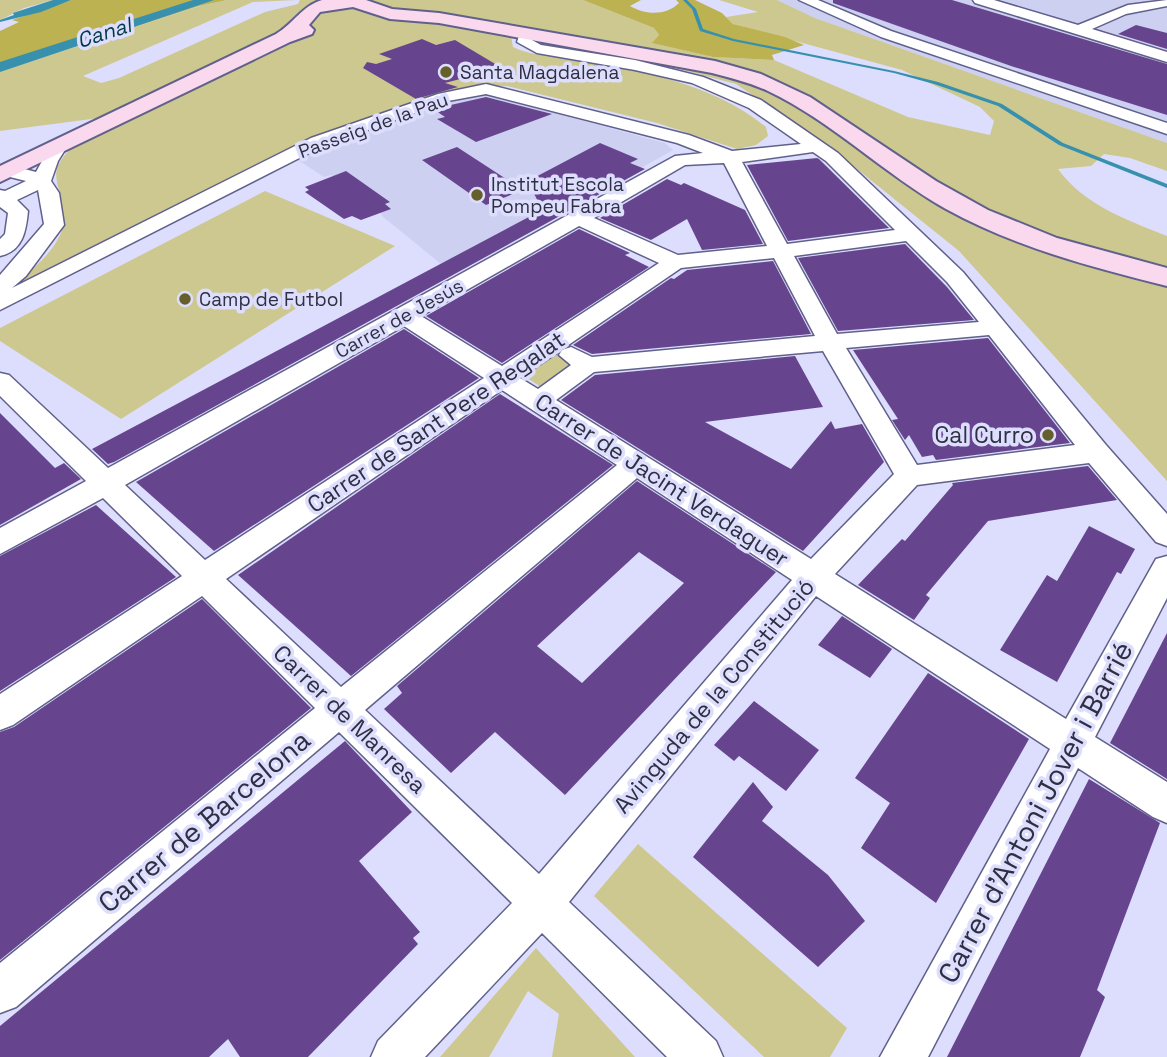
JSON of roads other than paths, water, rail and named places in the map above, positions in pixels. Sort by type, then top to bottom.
[{"type":"street","points":[[806,0],[886,34],[1167,129]]},
{"type":"street","points":[[980,0],[1085,27],[1151,3],[1167,2]]},
{"type":"street","points":[[1026,0],[1085,27],[1167,57]]},
{"type":"street","points":[[3,188],[60,145],[283,38],[348,1],[367,5],[366,18],[439,18],[715,67],[752,77],[822,114],[882,156],[978,216],[1032,239],[1167,277]]},
{"type":"street","points":[[526,33],[524,42],[537,49],[635,65],[717,88],[755,104],[813,147],[832,157],[955,277],[1096,452],[1167,534]]},
{"type":"street","name":"Passeig de la Pau","points":[[0,303],[317,142],[444,97],[486,89],[682,139],[730,157]]},
{"type":"street","points":[[42,181],[49,162],[60,145]]},
{"type":"street","name":"Carrer de Jesús","points":[[0,542],[681,160],[774,154],[813,147]]},
{"type":"street","points":[[730,157],[829,341],[909,476],[1096,452]]},
{"type":"street","points":[[0,287],[19,271],[54,225],[51,200],[42,181],[29,174],[3,188]]},
{"type":"street","points":[[3,188],[42,181]]},
{"type":"street","points":[[0,250],[15,236],[18,211],[3,188]]},
{"type":"street","points":[[578,218],[675,262]]},
{"type":"street","name":"Carrer de Sant Pere Regalat","points":[[0,714],[675,262],[911,234]]},
{"type":"street","name":"Carrer de Jacint Verdaguer","points":[[404,315],[1167,804]]},
{"type":"street","points":[[538,401],[588,366],[997,327]]},
{"type":"street","points":[[552,344],[588,366]]},
{"type":"street","name":"Carrer de Manresa","points":[[4,389],[106,483],[700,1057]]},
{"type":"street","name":"Carrer de Barcelona","points":[[0,990],[636,464]]},
{"type":"street","name":"Avinguda de la Constitució","points":[[394,1057],[541,904],[813,577],[909,476]]},
{"type":"street","name":"Carrer d'Antoni Jover i Barrié","points":[[903,1057],[1167,568]]},
{"type":"waterway","name":"Canal","points":[[0,67],[207,0]]},
{"type":"waterway","points":[[685,0],[694,9],[701,30],[733,40],[936,83],[1000,105],[1061,144],[1167,186]]},
{"type":"place","name":"Santa Magdalena","points":[[446,72]]},
{"type":"place","name":"Institut Escola Pompeu Fabra","points":[[477,195]]},
{"type":"place","name":"Camp de Futbol","points":[[185,299]]},
{"type":"place","name":"Cal Curro","points":[[1048,435]]}]
